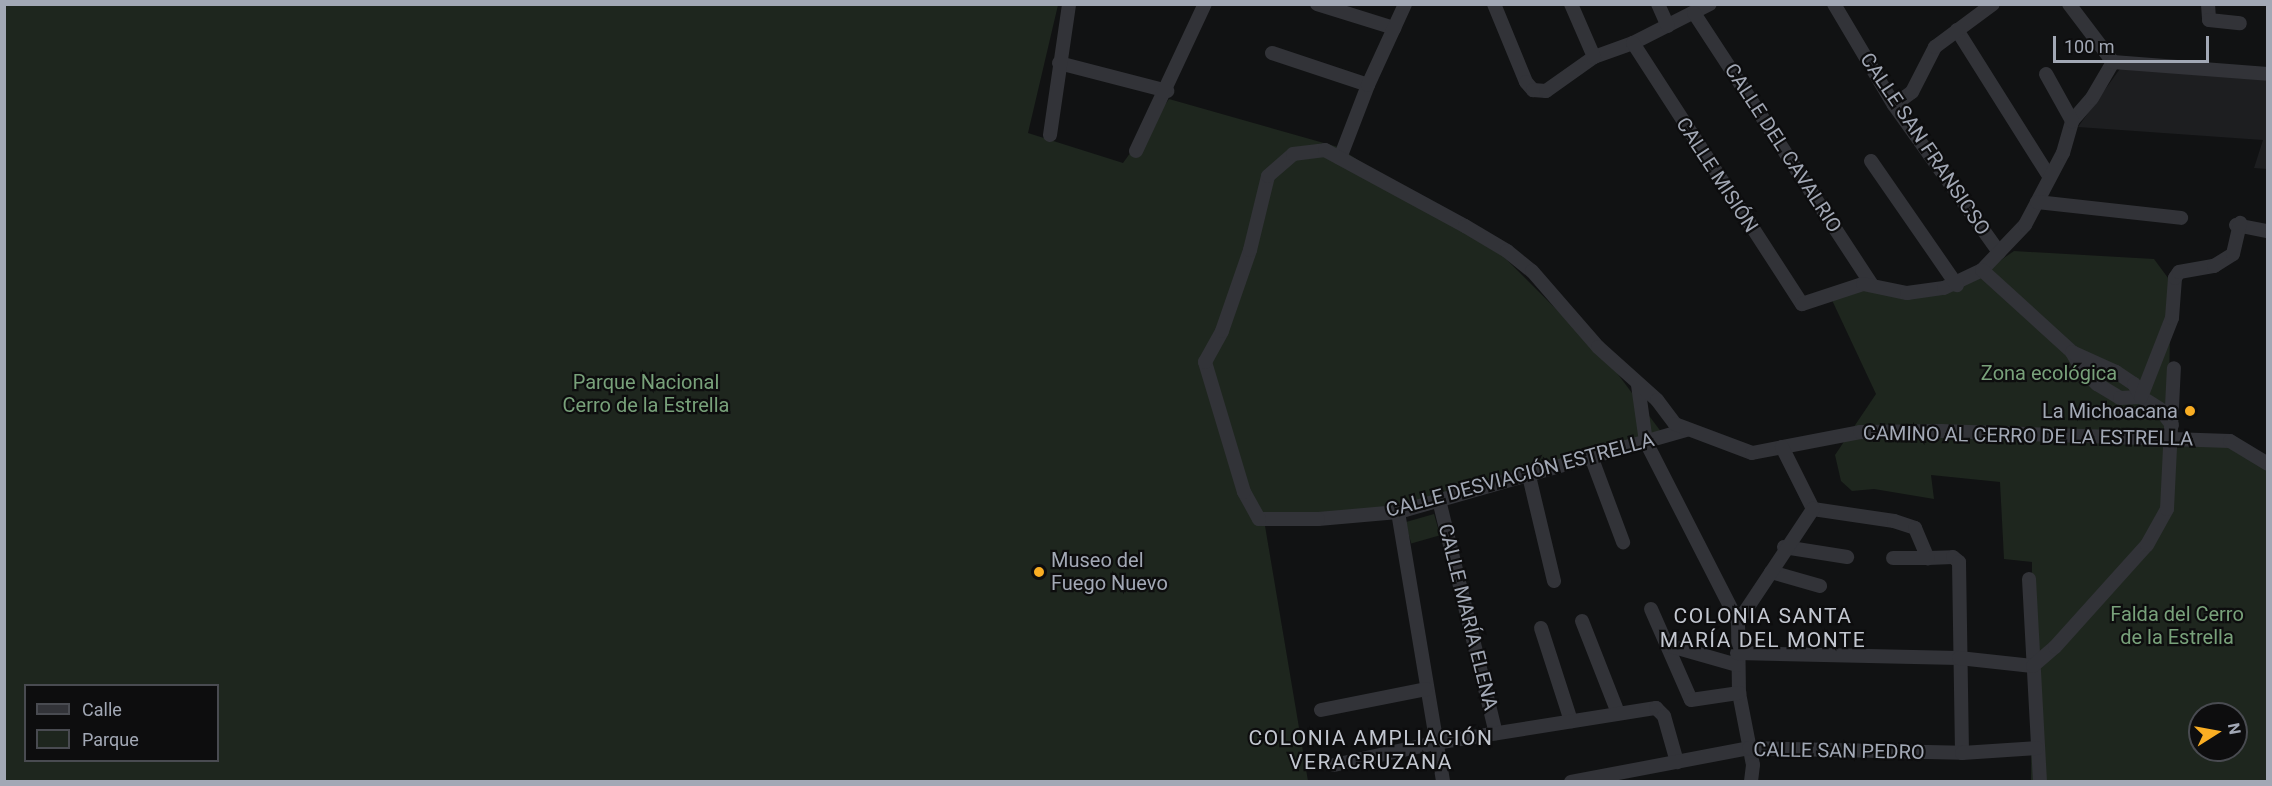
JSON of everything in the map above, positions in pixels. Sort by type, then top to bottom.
[{"type":"street","points":[[1050,135],[1069,4]]},
{"type":"street","points":[[1136,151],[1167,91],[1205,4]]},
{"type":"street","points":[[1317,4],[1394,28]]},
{"type":"street","points":[[1340,158],[1368,85],[1405,4]]},
{"type":"street","points":[[1494,4],[1533,90],[1546,91],[1594,57],[1633,43],[1710,4]]},
{"type":"street","points":[[1571,4],[1594,57]]},
{"type":"street","points":[[1658,4],[1668,26]]},
{"type":"street","name":"CALLE SAN FRANSICSO","points":[[1834,4],[1894,105],[1999,252]]},
{"type":"street","points":[[1894,105],[1912,92],[1935,47],[1993,4]]},
{"type":"street","points":[[2069,4],[2113,62],[2268,74]]},
{"type":"street","points":[[2208,4],[2209,20],[2240,22]]},
{"type":"street","name":"CALLE DEL CAVALRIO","points":[[1694,13],[1871,284]]},
{"type":"street","points":[[1957,30],[2049,176]]},
{"type":"street","name":"CALLE MISIÓN","points":[[1633,43],[1802,304],[1871,284]]},
{"type":"street","points":[[1272,53],[1368,85]]},
{"type":"street","points":[[1871,284],[1907,293],[1957,285],[1982,270],[2025,225],[2063,153],[2072,122],[2092,98],[2113,62]]},
{"type":"street","points":[[1059,63],[1167,91]]},
{"type":"street","points":[[2046,74],[2072,122]]},
{"type":"street","name":"CAMINO AL CERRO DE LA ESTRELLA","points":[[1250,508],[1204,362],[1222,331],[1250,250],[1268,176],[1303,150],[1325,150],[1507,251],[1554,294],[1598,347],[1686,430],[1752,453],[1860,432],[2172,431],[2230,441],[2268,464]]},
{"type":"street","points":[[1871,161],[1957,285]]},
{"type":"street","points":[[2037,202],[2181,218]]},
{"type":"street","points":[[2141,397],[2172,318],[2175,278],[2186,270],[2214,266],[2232,254],[2238,224],[2268,231]]},
{"type":"street","points":[[1982,270],[2072,352],[2116,372],[2134,384],[2141,397],[2160,409],[2172,431]]},
{"type":"street","points":[[2072,352],[2082,370],[2097,384],[2120,398],[2141,397]]},
{"type":"street","points":[[1667,645],[1737,659],[1959,658],[2033,666],[2055,647],[2146,544],[2167,509],[2174,368]]},
{"type":"street","points":[[1638,385],[1646,442],[1737,622],[1739,693],[1749,748],[1751,782]]},
{"type":"street","name":"CALLE DESVIACIÓN ESTRELLA","points":[[1250,508],[1259,519],[1317,519],[1398,512],[1592,459],[1686,430]]},
{"type":"street","points":[[1782,447],[1813,509]]},
{"type":"street","points":[[1592,459],[1623,542]]},
{"type":"street","points":[[1529,476],[1554,581]]},
{"type":"street","name":"CALLE MARÍA ELENA","points":[[1439,500],[1496,734]]},
{"type":"street","points":[[1737,622],[1771,572],[1784,548],[1813,509]]},
{"type":"street","points":[[1813,509],[1894,521],[1915,528],[1928,558]]},
{"type":"street","points":[[1398,512],[1443,782]]},
{"type":"street","points":[[1784,548],[1847,557]]},
{"type":"street","points":[[1893,558],[1953,557],[1959,562],[1962,753]]},
{"type":"street","points":[[1771,572],[1820,586]]},
{"type":"street","points":[[2029,579],[2040,782]]},
{"type":"street","points":[[1651,609],[1691,700],[1739,693]]},
{"type":"street","points":[[1582,621],[1618,713]]},
{"type":"street","points":[[1541,628],[1571,721]]},
{"type":"street","points":[[1321,710],[1426,689]]},
{"type":"street","points":[[1334,765],[1435,743],[1656,708],[1661,711],[1677,762]]},
{"type":"street","name":"CALLE SAN PEDRO","points":[[1579,781],[1651,774],[1677,762],[1749,748],[1962,753],[2037,748]]},
{"type":"shaded area","points":[[2122,66],[2267,78],[2267,169],[2254,168],[2263,140],[2078,127]]},
{"type":"green space","name":"Parque Nacional Cerro de la Estrella","points":[[5,5],[1058,5],[1028,133],[1123,163],[1169,99],[1338,147],[1499,252],[1608,361],[1662,433],[1385,517],[1263,514],[1308,781],[5,782]]},
{"type":"green space","points":[[2014,251],[2154,259],[2171,282],[2168,438],[2224,441],[2267,470],[2267,781],[2031,781],[2032,562],[2004,559],[2000,482],[1931,475],[1934,499],[1874,489],[1852,491],[1841,481],[1835,455],[1876,394],[1831,298],[1862,288],[1956,291]]},
{"type":"green space","points":[[1434,514],[1440,535],[1411,543],[1405,522]]},
{"type":"place","name":"La Michoacana","points":[[2190,411]]},
{"type":"place","name":"Museo del Fuego Nuevo","points":[[1039,572]]},
{"type":"district","name":"COLONIA SANTA MARÍA DEL MONTE","points":[[1763,628]]},
{"type":"district","name":"COLONIA AMPLIACIÓN VERACRUZANA","points":[[1371,750]]},
{"type":"park label","name":"Zona ecológica","points":[[2049,373]]},
{"type":"park label","name":"Falda del Cerro de la Estrella","points":[[2177,626]]}]
